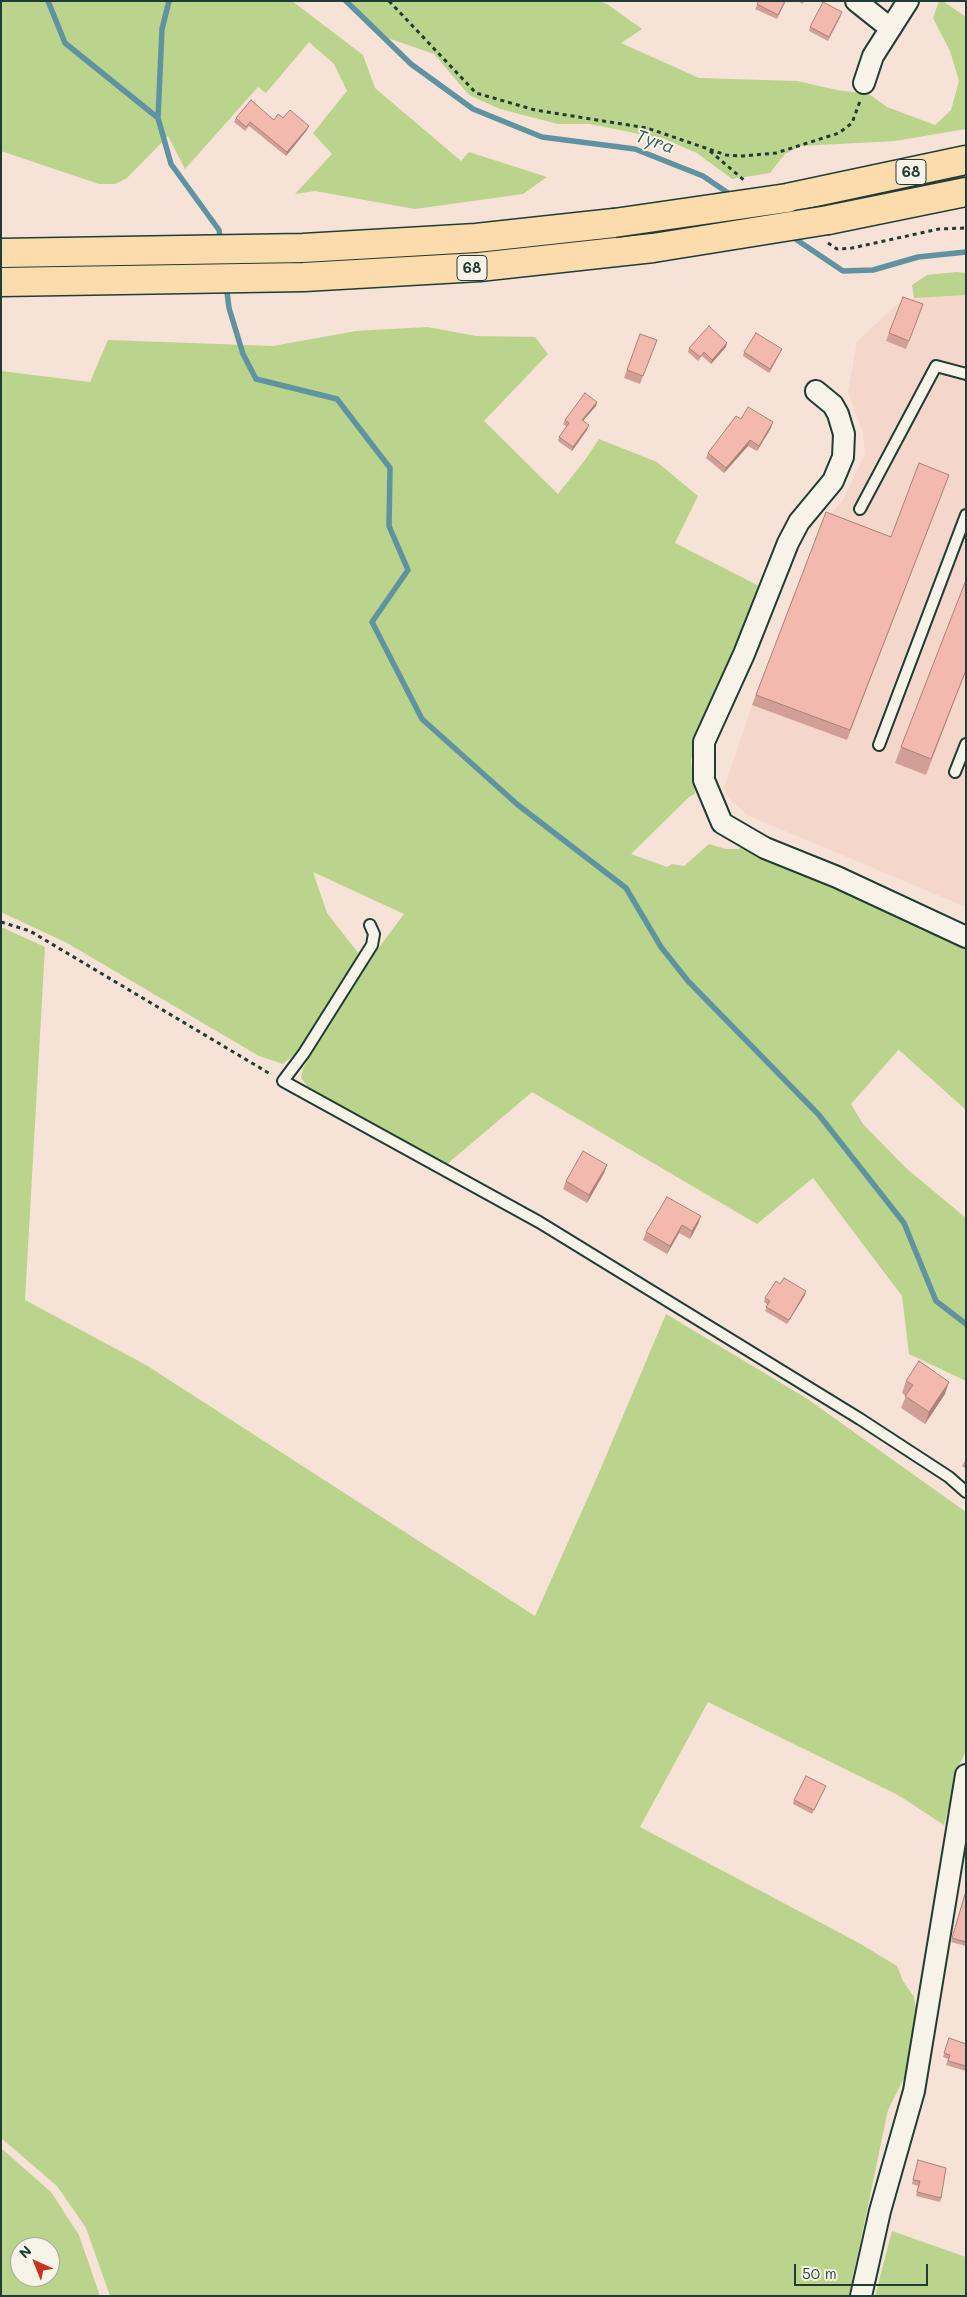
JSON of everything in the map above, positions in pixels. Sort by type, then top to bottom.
[{"type":"highway","name":"68","points":[[1,253],[303,248],[476,238],[614,223],[787,198],[966,160]]},
{"type":"highway","name":"68","points":[[1,282],[304,277],[479,267],[653,248],[828,220],[966,192]]},
{"type":"street","points":[[856,1],[890,28]]},
{"type":"street","points":[[864,83],[874,56],[908,1]]},
{"type":"street","points":[[816,391],[833,405],[838,414],[844,434],[843,457],[833,481],[799,522],[788,543],[744,654],[704,742],[704,780],[722,823],[765,848],[837,877],[966,937]]},
{"type":"street","points":[[861,2296],[880,2211],[914,2092],[966,1774]]},
{"type":"lane","points":[[860,509],[936,366],[966,374]]},
{"type":"lane","points":[[879,745],[966,515]]},
{"type":"lane","points":[[955,772],[966,744]]},
{"type":"lane","points":[[370,925],[374,934],[372,945],[304,1053],[283,1081],[539,1222],[860,1419],[949,1477],[966,1492]]},
{"type":"path","points":[[389,1],[476,93],[534,110],[647,128],[726,155],[743,156],[776,152],[839,133],[852,123],[859,107],[864,83]]},
{"type":"path","points":[[1,922],[30,931],[283,1081]]},
{"type":"shaded area","points":[[966,295],[966,907],[747,815],[728,797],[724,788],[752,705],[823,522],[843,500],[865,454],[863,433],[848,392],[857,342],[896,305],[914,298]]},
{"type":"green space","points":[[1,1],[292,1],[363,55],[375,88],[461,161],[469,152],[547,177],[523,194],[415,209],[315,191],[295,194],[332,154],[313,133],[347,91],[334,64],[309,42],[266,93],[258,87],[185,169],[168,136],[127,178],[115,184],[99,184],[1,151]]},
{"type":"green space","points":[[342,1],[598,1],[607,4],[642,29],[621,43],[699,78],[797,81],[837,90],[869,94],[887,107],[935,125],[951,110],[959,81],[950,51],[933,18],[939,1],[943,1],[966,17],[966,129],[895,141],[801,146],[785,154],[770,173],[732,179],[697,153],[664,139],[590,124],[558,124],[500,109],[469,95],[434,54],[385,37]]},
{"type":"green space","points":[[966,273],[966,295],[914,298],[912,285],[927,275]]},
{"type":"green space","points":[[427,327],[476,336],[535,337],[548,354],[484,421],[558,494],[599,439],[657,462],[698,496],[675,543],[761,587],[697,739],[691,760],[695,794],[689,797],[631,854],[667,867],[672,864],[684,866],[709,844],[726,849],[739,849],[743,845],[966,937],[966,1110],[899,1050],[900,1048],[851,1104],[863,1124],[906,1168],[966,1218],[966,1381],[909,1354],[902,1296],[813,1178],[757,1224],[532,1092],[446,1165],[320,1096],[308,1087],[301,1078],[303,1068],[359,974],[404,914],[313,872],[327,913],[359,954],[297,1052],[283,1064],[259,1056],[67,943],[1,912],[1,371],[90,382],[108,340],[273,346],[356,331]]},
{"type":"green space","points":[[1,927],[45,947],[25,1300],[146,1365],[535,1616],[598,1475],[666,1314],[806,1398],[966,1512],[966,1751],[958,1768],[944,1825],[898,1795],[708,1702],[640,1827],[859,1943],[897,1966],[903,1981],[914,1997],[916,2009],[907,2072],[888,2110],[849,2296],[110,2296],[86,2228],[57,2186],[1,2138]]},
{"type":"green space","points":[[1,2148],[51,2192],[79,2235],[100,2296],[1,2296]]},
{"type":"green space","points":[[892,2231],[966,2257],[966,2296],[875,2296]]},
{"type":"building","points":[[759,1],[785,1],[778,15],[757,4]]},
{"type":"building","points":[[823,2],[842,12],[829,37],[810,27]]},
{"type":"building","points":[[251,100],[274,120],[278,114],[283,118],[290,110],[309,126],[287,152],[250,122],[246,127],[236,118]]},
{"type":"building","points":[[903,297],[923,304],[909,341],[889,333]]},
{"type":"building","points":[[709,326],[727,343],[712,360],[704,352],[700,357],[689,348]]},
{"type":"building","points":[[756,333],[782,349],[770,369],[744,352]]},
{"type":"building","points":[[640,334],[657,340],[643,376],[627,370]]},
{"type":"building","points":[[585,393],[597,402],[582,420],[589,425],[573,447],[559,437],[569,423],[565,420]]},
{"type":"building","points":[[748,407],[773,422],[759,446],[750,440],[726,468],[708,453],[736,416],[741,419]]},
{"type":"building","points":[[919,463],[949,475],[850,730],[756,695],[826,512],[891,537]]},
{"type":"building","points":[[966,580],[966,670],[931,759],[901,747]]},
{"type":"building","points":[[583,1151],[607,1165],[589,1195],[566,1181]]},
{"type":"building","points":[[667,1197],[701,1216],[692,1231],[682,1225],[670,1246],[646,1232]]},
{"type":"building","points":[[784,1278],[806,1291],[789,1320],[766,1307],[770,1301],[765,1298],[776,1281],[780,1284]]},
{"type":"building","points":[[919,1361],[949,1382],[929,1412],[905,1396],[913,1385],[906,1381]]},
{"type":"building","points":[[806,1776],[826,1786],[814,1810],[794,1800]]},
{"type":"building","points":[[966,1891],[966,1942],[952,1938]]},
{"type":"building","points":[[949,2038],[966,2044],[966,2066],[948,2061],[950,2055],[944,2053]]},
{"type":"building","points":[[918,2160],[946,2168],[941,2198],[917,2192],[920,2181],[913,2180]]},
{"type":"waterway","points":[[48,1],[65,43],[158,118]]},
{"type":"waterway","points":[[169,1],[162,29],[158,118],[171,164],[219,230],[221,243]]},
{"type":"waterway","name":"Tyra","points":[[346,1],[411,64],[473,109],[542,137],[635,149],[703,176],[734,197]]},
{"type":"waterway","name":"Tyra","points":[[791,236],[843,271],[873,270],[918,257],[966,252]]},
{"type":"waterway","points":[[226,284],[229,308],[243,354],[256,379],[337,399],[390,468],[389,526],[408,570],[372,622],[422,719],[518,805],[626,888],[661,947],[688,981],[819,1115],[904,1223],[936,1301],[966,1324]]}]
